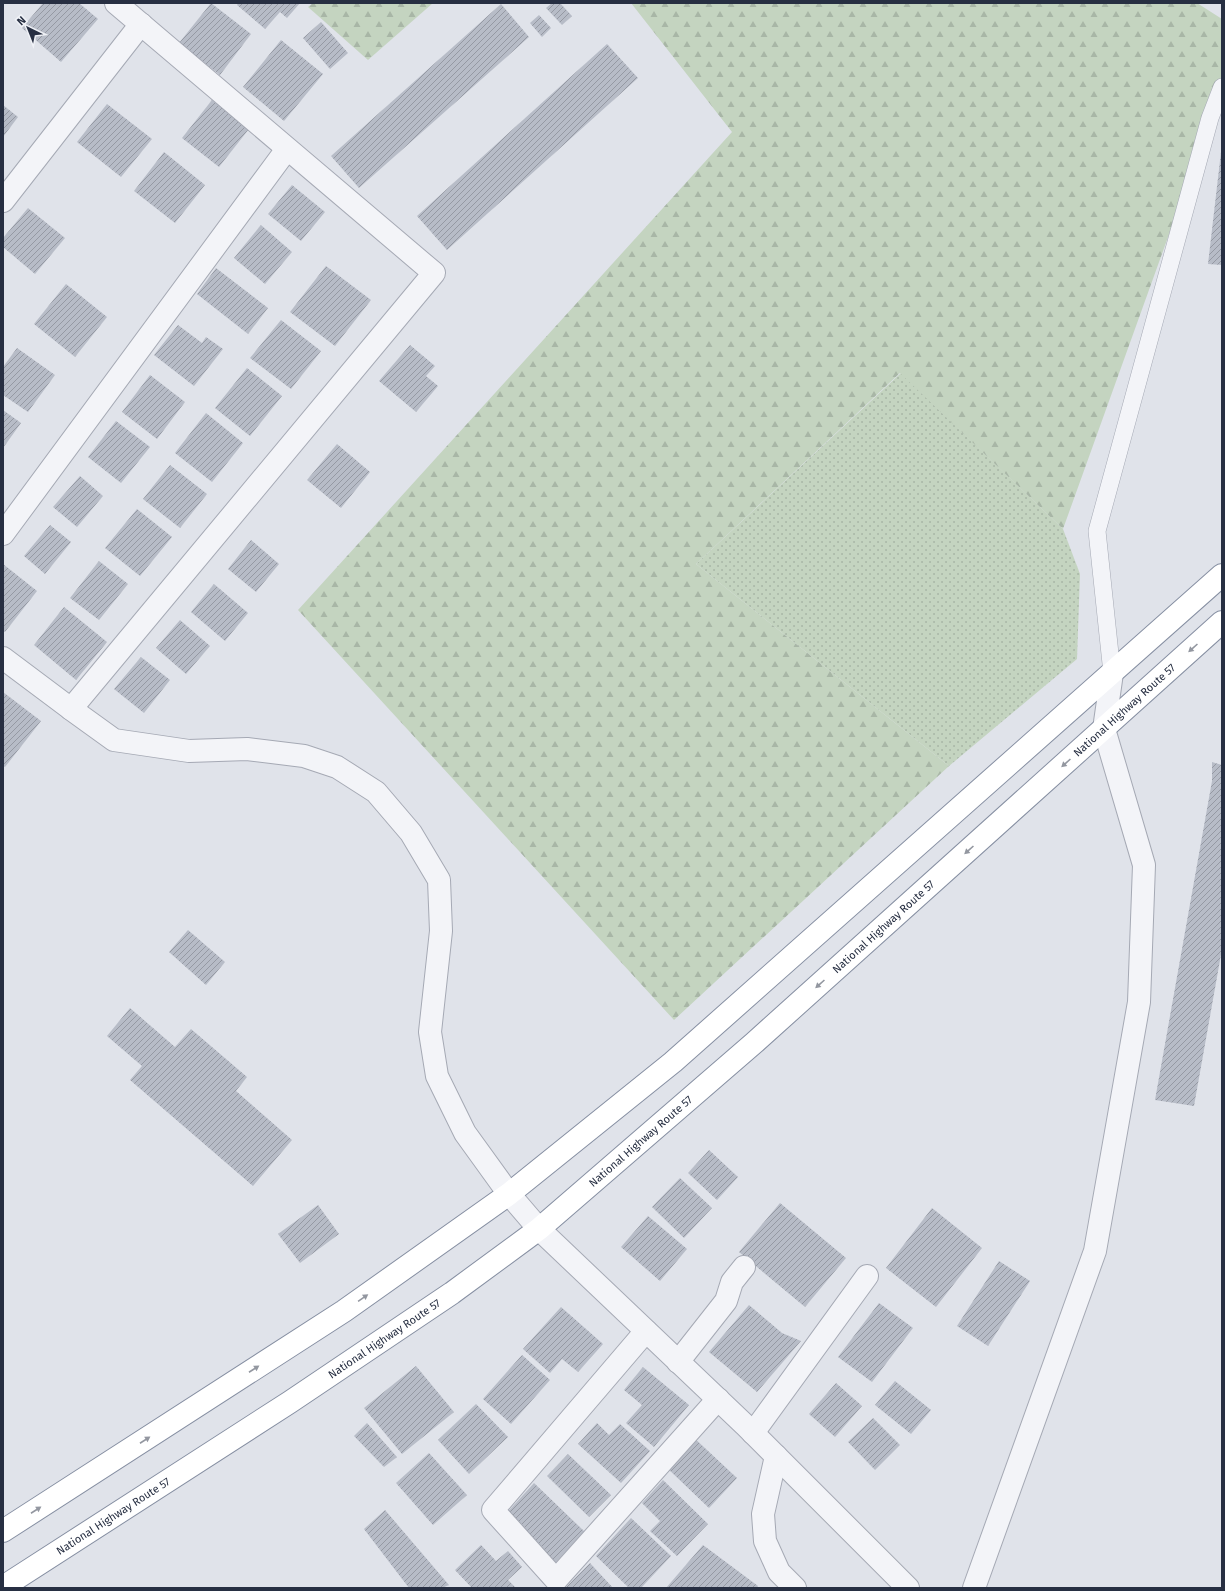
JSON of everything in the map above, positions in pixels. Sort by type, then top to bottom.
[{"type":"highway","points":[[3,1531],[344,1311],[509,1194],[673,1062],[1222,575]]},
{"type":"highway","name":"National Highway Route 57","points":[[3,1587],[290,1402],[452,1293],[539,1229],[754,1043],[1222,622]]},
{"type":"street","points":[[71,709],[434,273],[116,3]]},
{"type":"street","points":[[3,201],[141,24]]},
{"type":"street","points":[[3,534],[287,148]]},
{"type":"street","points":[[3,658],[114,740],[190,751],[247,749],[304,756],[337,767],[376,792],[410,833],[439,880],[441,930],[430,1032],[437,1076],[465,1133],[509,1194],[539,1229],[753,1433],[908,1588]]},
{"type":"street","points":[[974,1588],[1095,1251],[1139,1002],[1144,865],[1104,729],[1112,673]]},
{"type":"street","points":[[678,1362],[726,1301],[732,1282],[744,1266]]},
{"type":"street","points":[[753,1433],[867,1276]]},
{"type":"street","points":[[646,1331],[493,1510],[556,1580],[718,1399]]},
{"type":"street","points":[[776,1456],[763,1514],[765,1541],[779,1572],[795,1588]]},
{"type":"lane","points":[[1112,673],[1097,531],[1210,118],[1222,87]]},
{"type":"green space","points":[[313,3],[433,3],[368,60],[308,7]]},
{"type":"green space","points":[[631,3],[1197,3],[1222,19],[1222,87],[1063,529],[900,373],[696,564],[949,766],[674,1020],[298,610],[732,132]]},
{"type":"green space","points":[[901,373],[1063,529],[1080,574],[1077,659],[949,766],[696,564]]},
{"type":"building","points":[[43,3],[79,3],[98,19],[61,62],[22,28]]},
{"type":"building","points":[[211,3],[251,34],[220,75],[179,43]]},
{"type":"building","points":[[238,3],[300,3],[287,18],[280,12],[265,29],[237,5]]},
{"type":"building","points":[[552,3],[560,3],[572,16],[562,25],[546,8]]},
{"type":"building","points":[[501,4],[529,37],[359,188],[331,156]]},
{"type":"building","points":[[539,15],[551,28],[542,37],[530,23]]},
{"type":"building","points":[[321,22],[348,53],[330,69],[303,38]]},
{"type":"building","points":[[281,40],[323,74],[284,121],[243,87]]},
{"type":"building","points":[[607,44],[638,78],[447,250],[417,216]]},
{"type":"building","points":[[212,100],[249,129],[219,167],[182,138]]},
{"type":"building","points":[[107,104],[152,139],[121,177],[77,142]]},
{"type":"building","points":[[3,105],[18,117],[3,137]]},
{"type":"building","points":[[164,152],[205,185],[175,223],[134,191]]},
{"type":"building","points":[[1222,152],[1222,265],[1208,264]]},
{"type":"building","points":[[292,185],[325,212],[301,241],[268,214]]},
{"type":"building","points":[[28,208],[65,238],[35,274],[3,247],[3,238]]},
{"type":"building","points":[[261,225],[292,252],[265,284],[234,258]]},
{"type":"building","points":[[326,266],[371,300],[335,346],[290,312]]},
{"type":"building","points":[[216,268],[268,308],[248,334],[197,294]]},
{"type":"building","points":[[66,284],[107,317],[75,357],[34,324]]},
{"type":"building","points":[[281,320],[321,351],[291,389],[250,358]]},
{"type":"building","points":[[178,325],[202,343],[206,337],[223,349],[194,386],[154,355]]},
{"type":"building","points":[[410,345],[435,366],[426,376],[438,386],[416,412],[379,381]]},
{"type":"building","points":[[17,348],[55,375],[28,412],[3,395],[3,367]]},
{"type":"building","points":[[247,368],[282,396],[250,436],[215,408]]},
{"type":"building","points":[[150,375],[185,402],[157,439],[122,412]]},
{"type":"building","points":[[3,410],[21,423],[3,448]]},
{"type":"building","points":[[206,413],[243,443],[212,482],[175,453]]},
{"type":"building","points":[[116,421],[150,447],[121,483],[88,457]]},
{"type":"building","points":[[337,444],[370,472],[341,508],[307,480]]},
{"type":"building","points":[[170,465],[207,494],[180,528],[143,499]]},
{"type":"building","points":[[80,476],[103,496],[77,527],[53,507]]},
{"type":"building","points":[[137,509],[172,537],[140,576],[105,548]]},
{"type":"building","points":[[50,525],[71,542],[45,574],[24,556]]},
{"type":"building","points":[[251,540],[279,564],[256,592],[228,569]]},
{"type":"building","points":[[99,561],[128,584],[99,620],[70,598]]},
{"type":"building","points":[[3,564],[37,591],[5,632],[3,630]]},
{"type":"building","points":[[214,584],[248,613],[225,641],[191,612]]},
{"type":"building","points":[[64,607],[107,642],[76,680],[34,645]]},
{"type":"building","points":[[180,620],[210,646],[186,674],[156,648]]},
{"type":"building","points":[[141,657],[170,680],[144,713],[114,689]]},
{"type":"building","points":[[3,692],[41,721],[5,767],[3,766]]},
{"type":"building","points":[[1212,762],[1222,765],[1222,949],[1194,1106],[1155,1100],[1212,781]]},
{"type":"building","points":[[188,930],[225,962],[206,985],[169,952]]},
{"type":"building","points":[[130,1008],[175,1047],[191,1029],[247,1077],[236,1091],[292,1140],[253,1186],[130,1080],[142,1066],[107,1036]]},
{"type":"building","points":[[709,1150],[738,1177],[717,1200],[688,1173]]},
{"type":"building","points":[[680,1178],[712,1208],[684,1238],[652,1207]]},
{"type":"building","points":[[780,1203],[846,1258],[805,1307],[739,1252]]},
{"type":"building","points":[[318,1205],[339,1234],[300,1263],[278,1234]]},
{"type":"building","points":[[932,1208],[982,1248],[936,1307],[886,1268]]},
{"type":"building","points":[[648,1216],[687,1249],[660,1281],[621,1247]]},
{"type":"building","points":[[999,1261],[1030,1281],[988,1346],[957,1326]]},
{"type":"building","points":[[879,1303],[913,1328],[872,1382],[838,1357]]},
{"type":"building","points":[[749,1305],[782,1333],[801,1341],[757,1392],[709,1352]]},
{"type":"building","points":[[561,1307],[603,1344],[578,1372],[562,1359],[550,1373],[523,1349]]},
{"type":"building","points":[[522,1355],[550,1380],[511,1424],[483,1399]]},
{"type":"building","points":[[416,1366],[454,1412],[402,1454],[364,1408]]},
{"type":"building","points":[[643,1367],[689,1405],[654,1447],[626,1423],[642,1405],[624,1390]]},
{"type":"building","points":[[895,1381],[931,1410],[911,1434],[875,1405]]},
{"type":"building","points":[[836,1383],[862,1406],[835,1437],[809,1414]]},
{"type":"building","points":[[476,1404],[508,1437],[469,1474],[438,1440]]},
{"type":"building","points":[[873,1418],[900,1445],[875,1470],[848,1442]]},
{"type":"building","points":[[367,1423],[397,1457],[384,1467],[354,1436]]},
{"type":"building","points":[[597,1423],[609,1435],[620,1424],[650,1451],[621,1483],[578,1444]]},
{"type":"building","points":[[692,1436],[737,1478],[709,1508],[665,1466]]},
{"type":"building","points":[[429,1453],[467,1495],[433,1525],[396,1483]]},
{"type":"building","points":[[568,1454],[611,1495],[589,1517],[547,1476]]},
{"type":"building","points":[[663,1480],[708,1524],[677,1556],[650,1531],[660,1521],[642,1503]]},
{"type":"building","points":[[534,1483],[585,1532],[553,1565],[503,1517]]},
{"type":"building","points":[[385,1510],[449,1585],[442,1588],[409,1588],[364,1529]]},
{"type":"building","points":[[631,1518],[671,1556],[641,1588],[629,1588],[596,1556]]},
{"type":"building","points":[[481,1545],[496,1561],[508,1551],[522,1567],[508,1580],[516,1588],[472,1588],[455,1570]]},
{"type":"building","points":[[703,1545],[758,1586],[757,1588],[666,1588]]},
{"type":"building","points":[[590,1563],[613,1588],[565,1588]]}]
